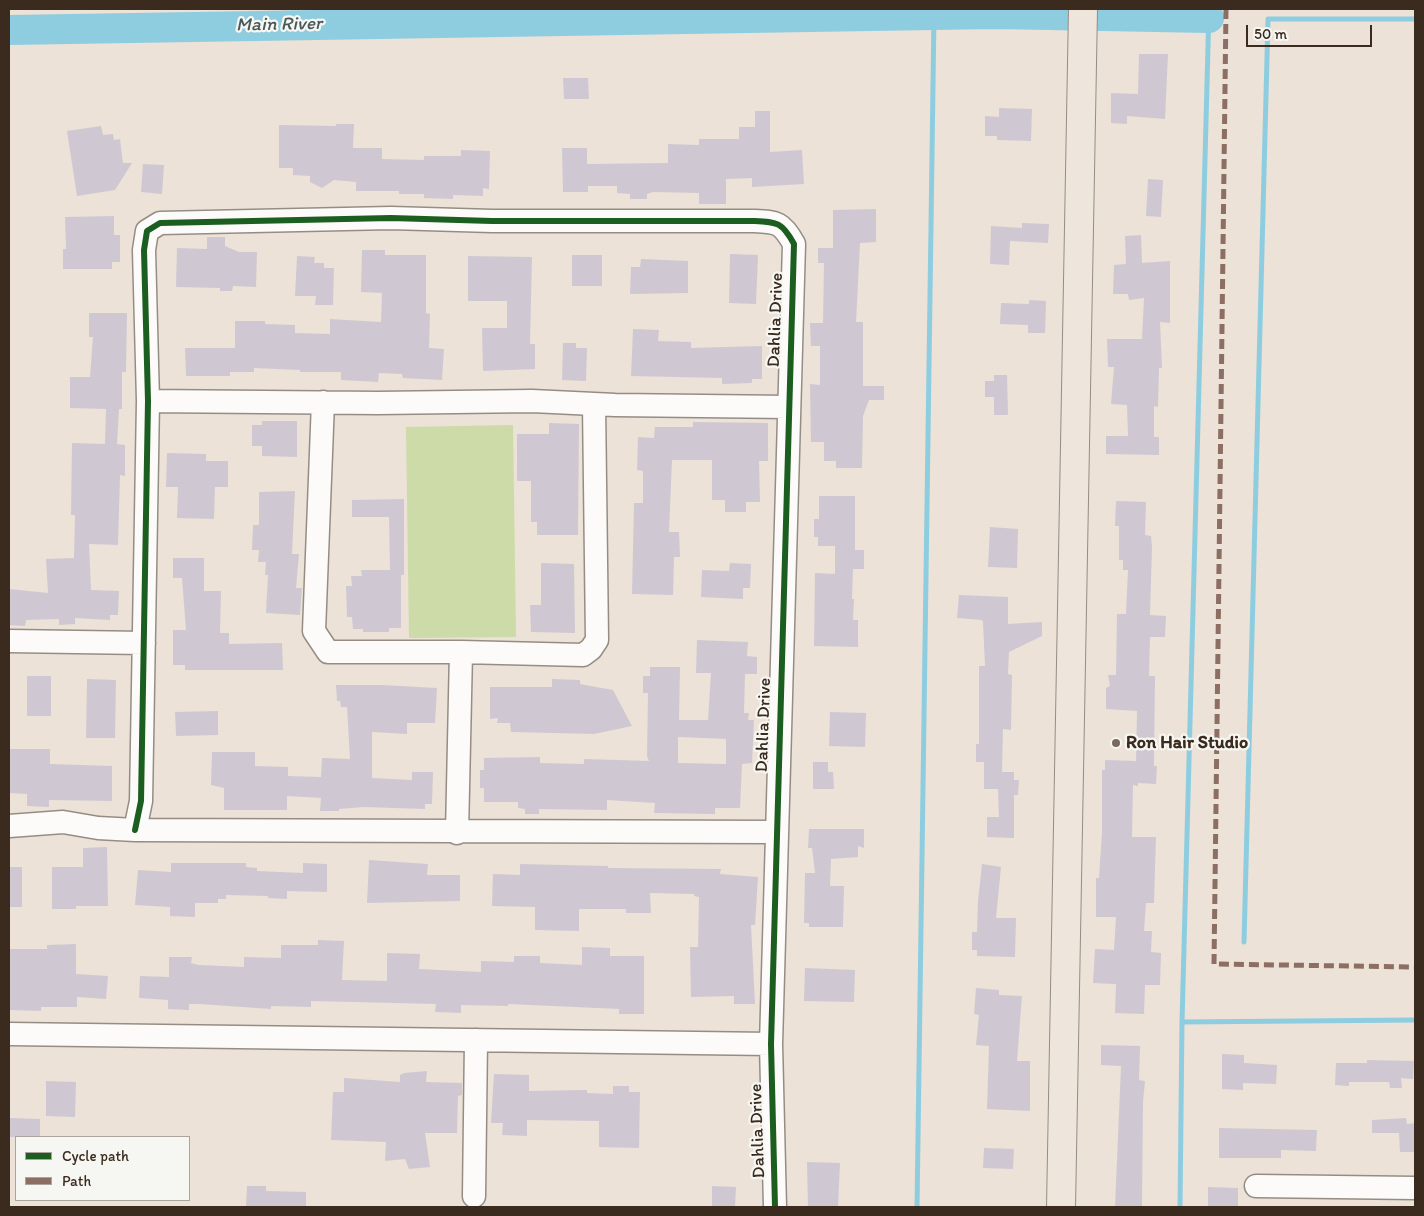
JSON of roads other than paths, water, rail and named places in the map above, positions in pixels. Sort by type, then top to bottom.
[{"type":"main road","points":[[1061,1207],[1083,9]]},
{"type":"street","name":"Dahlia Drive","points":[[148,401],[144,250],[148,231],[160,223],[391,218],[492,222],[754,221],[774,222],[786,228],[794,244],[770,1044],[775,1207]]},
{"type":"street","points":[[135,830],[141,801],[148,401],[532,401],[594,404],[789,407]]},
{"type":"street","points":[[323,402],[314,631],[328,652],[461,652],[583,656],[591,649],[596,640],[594,404]]},
{"type":"street","points":[[9,641],[144,643]]},
{"type":"street","points":[[457,833],[461,652]]},
{"type":"street","points":[[9,826],[63,822],[98,828],[135,830],[457,833],[776,832]]},
{"type":"street","points":[[9,1034],[770,1044]]},
{"type":"street","points":[[474,1196],[476,1040]]},
{"type":"street","points":[[1256,1186],[1335,1198],[1415,1188]]},
{"type":"waterway","name":"Main River","points":[[934,9],[934,15]]},
{"type":"waterway","points":[[1180,1207],[1182,1022],[1209,9]]},
{"type":"waterway","name":"Main River","points":[[9,30],[995,14],[1209,18]]},
{"type":"waterway","points":[[917,1207],[934,15]]},
{"type":"waterway","points":[[1244,942],[1268,19],[1415,19]]},
{"type":"waterway","points":[[1182,1022],[1415,1020]]},
{"type":"place","name":"Ron Hair Studio","points":[[1116,743]]}]
